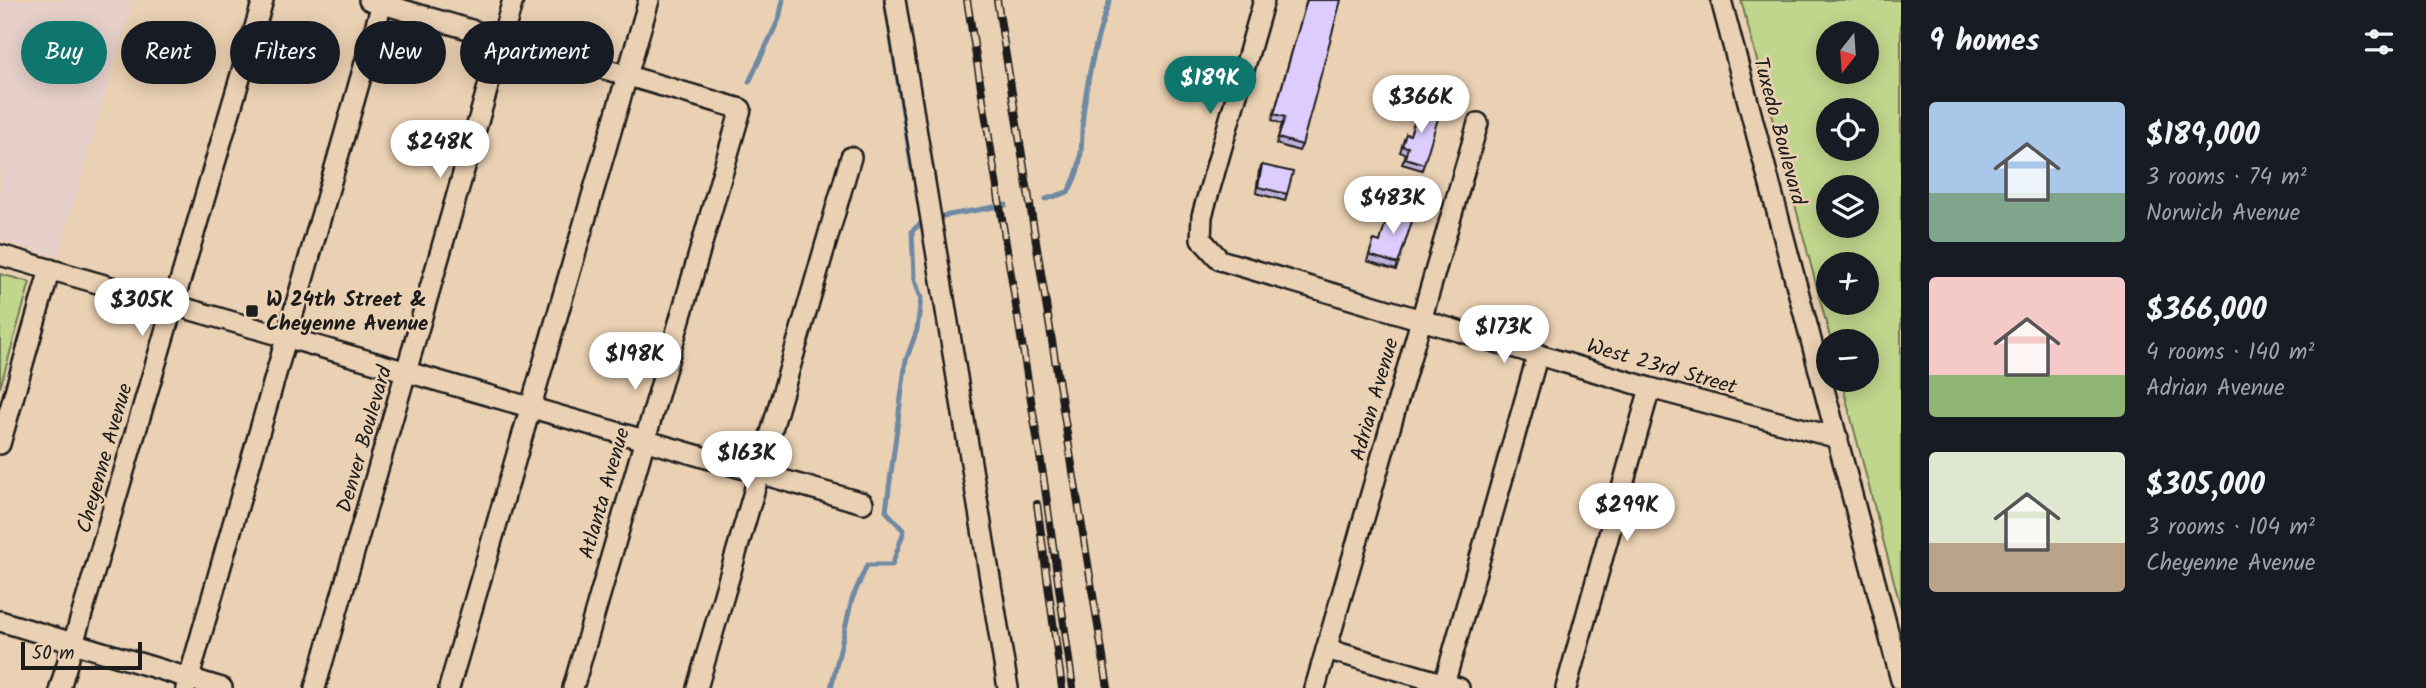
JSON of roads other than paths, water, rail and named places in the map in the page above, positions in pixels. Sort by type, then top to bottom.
[{"type":"street","name":"Cheyenne Avenue","points":[[60,688],[263,0]]},
{"type":"street","name":"Denver Boulevard","points":[[507,21],[513,0]]},
{"type":"street","points":[[449,688],[528,408],[649,0]]},
{"type":"street","points":[[895,0],[1009,688]]},
{"type":"street","name":"West 23rd Street","points":[[1264,0],[1202,216],[1201,239],[1220,260],[1650,388],[1838,438]]},
{"type":"street","name":"Tuxedo Boulevard","points":[[1721,0],[1901,680]]},
{"type":"street","points":[[187,682],[378,1],[460,25]]},
{"type":"street","points":[[614,71],[628,75]]},
{"type":"street","name":"Atlanta Avenue","points":[[573,688],[642,441],[740,109],[628,75]]},
{"type":"street","name":"Denver Boulevard","points":[[316,688],[489,84]]},
{"type":"street","name":"Adrian Avenue","points":[[1315,688],[1478,122]]},
{"type":"street","points":[[697,688],[851,157]]},
{"type":"street","points":[[0,255],[863,503]]},
{"type":"street","points":[[0,444],[50,269]]},
{"type":"street","points":[[1326,649],[1449,687],[1538,354]]},
{"type":"street","points":[[1566,688],[1650,388]]},
{"type":"street","points":[[0,621],[187,682],[222,688]]},
{"type":"waterway","points":[[749,82],[779,19],[783,0]]},
{"type":"waterway","points":[[885,0],[912,169]]},
{"type":"waterway","points":[[1046,199],[1068,192],[1078,170],[1088,80],[1097,39],[1110,0]]},
{"type":"waterway","points":[[831,688],[852,599],[867,565],[892,565],[904,531],[886,511],[906,360],[917,330],[921,298],[914,277],[912,231],[926,219],[1006,205]]},
{"type":"railway","points":[[967,0],[1044,481],[1073,688]]},
{"type":"railway","points":[[997,0],[1108,688]]},
{"type":"railway","points":[[1037,504],[1062,688]]},
{"type":"place","name":"W 24th Street & Cheyenne Avenue","points":[[252,311]]}]
